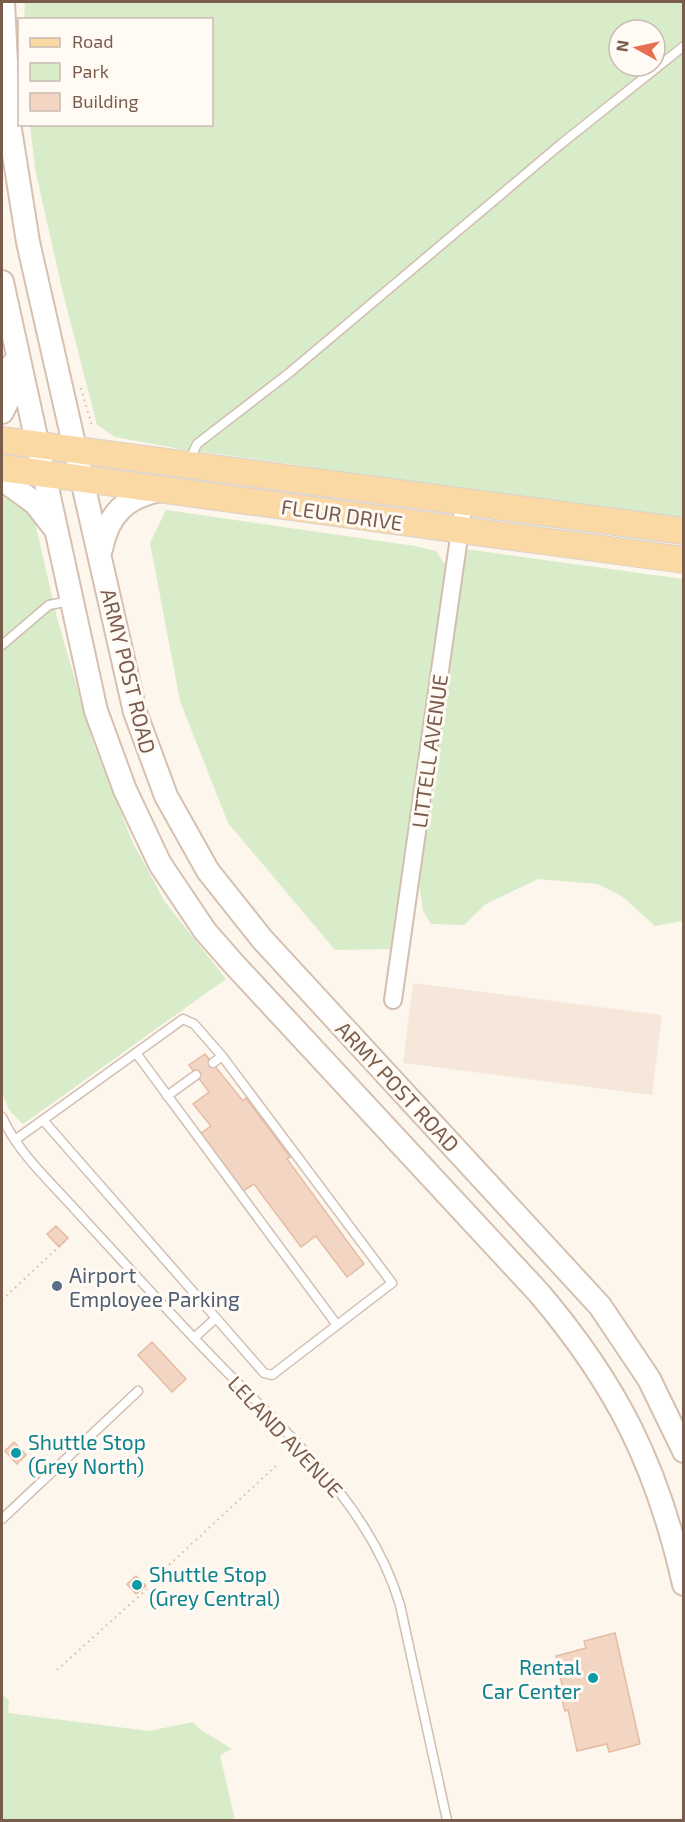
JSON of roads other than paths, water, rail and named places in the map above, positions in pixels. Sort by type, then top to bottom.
[{"type":"main road","name":"ARMY POST ROAD","points":[[3,2],[7,92],[17,184],[28,242],[77,449],[135,712],[149,755],[171,806],[208,871],[262,939],[600,1306],[649,1379],[684,1451]]},
{"type":"main road","name":"ARMY POST ROAD","points":[[2,282],[96,711],[141,827],[171,881],[205,931],[539,1293],[574,1334],[597,1366],[636,1436],[667,1515],[684,1584]]},
{"type":"main road","points":[[2,412],[11,386],[15,344]]},
{"type":"main road","name":"FLEUR DRIVE","points":[[2,440],[684,531]]},
{"type":"main road","name":"FLEUR DRIVE","points":[[2,468],[684,560]]},
{"type":"main road","points":[[2,479],[35,503],[57,531]]},
{"type":"main road","points":[[100,554],[108,524],[122,505],[144,494],[167,489]]},
{"type":"street","name":"LITTELL AVENUE","points":[[393,1000],[464,502]]},
{"type":"lane","points":[[188,464],[197,444],[289,373],[561,144],[684,46]]},
{"type":"lane","points":[[2,645],[49,605],[72,600]]},
{"type":"lane","points":[[15,1140],[183,1019],[195,1024],[222,1056],[392,1283],[272,1375],[264,1373],[43,1120]]},
{"type":"lane","points":[[136,1053],[337,1325]]},
{"type":"lane","points":[[213,1063],[222,1056]]},
{"type":"lane","points":[[167,1096],[196,1075]]},
{"type":"lane","name":"LELAND AVENUE","points":[[2,1118],[15,1140],[194,1338],[344,1496],[371,1535],[393,1581],[400,1605],[447,1821]]},
{"type":"lane","points":[[194,1338],[216,1318]]},
{"type":"lane","points":[[2,1519],[138,1391]]},
{"type":"place","name":"Airport Employee Parking","points":[[57,1286]]},
{"type":"place","name":"Shuttle Stop (Grey North)","points":[[16,1453]]},
{"type":"place","name":"Shuttle Stop (Grey Central)","points":[[137,1585]]},
{"type":"place","name":"Rental Car Center","points":[[593,1678]]}]
